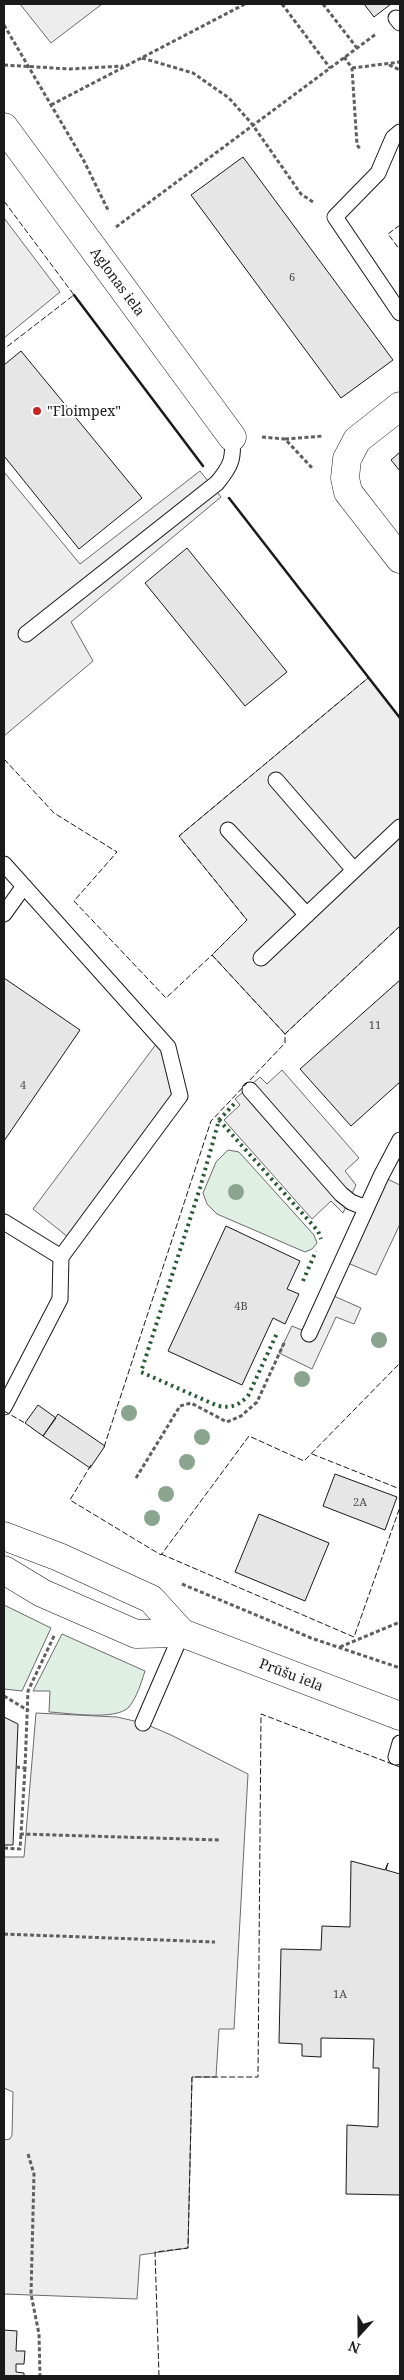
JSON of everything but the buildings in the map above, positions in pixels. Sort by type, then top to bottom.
[{"type":"street","name":"Aglonas iela","points":[[4,127],[232,437]]},
{"type":"street","points":[[400,406],[357,440],[347,458],[345,478],[348,492],[400,559]]},
{"type":"street","name":"Prūšu iela","points":[[4,1536],[59,1557],[151,1599],[182,1633]]},
{"type":"street","name":"Prūšu iela","points":[[4,1570],[42,1593],[136,1634],[182,1633],[400,1716]]},
{"type":"lane","points":[[400,132],[393,138],[378,173],[335,217],[400,313]]},
{"type":"lane","points":[[26,634],[217,483],[228,470],[234,454],[232,437]]},
{"type":"lane","points":[[276,780],[354,870]]},
{"type":"lane","points":[[261,958],[400,827]]},
{"type":"lane","points":[[228,830],[307,915]]},
{"type":"lane","points":[[4,864],[168,1047],[180,1096],[61,1257],[60,1299],[4,1407]]},
{"type":"lane","points":[[4,914],[24,886]]},
{"type":"lane","points":[[250,1090],[341,1194],[351,1202],[366,1208]]},
{"type":"lane","points":[[309,1334],[366,1208],[400,1140]]},
{"type":"lane","points":[[4,1222],[61,1257]]},
{"type":"lane","points":[[143,1724],[182,1633]]},
{"type":"path","points":[[51,105],[245,4]]},
{"type":"path","points":[[282,4],[330,68]]},
{"type":"path","points":[[323,4],[357,48]]},
{"type":"path","points":[[115,227],[252,124],[357,48],[398,21]]},
{"type":"path","points":[[4,25],[84,161],[118,236]]},
{"type":"path","points":[[142,58],[192,73],[229,98],[252,124],[301,194],[335,217]]},
{"type":"path","points":[[344,58],[352,68],[357,145],[378,173]]},
{"type":"path","points":[[352,68],[400,62]]},
{"type":"path","points":[[389,64],[400,70]]},
{"type":"path","points":[[4,65],[70,69],[127,66]]},
{"type":"path","points":[[262,437],[285,439],[329,486],[348,492]]},
{"type":"path","points":[[136,1478],[180,1406],[191,1403],[228,1422],[242,1416],[257,1402],[286,1338]]},
{"type":"path","points":[[178,1582],[339,1648],[400,1668]]},
{"type":"path","points":[[339,1648],[400,1622]]},
{"type":"path","points":[[4,1848],[20,1850],[29,1711],[28,1691],[59,1625]]},
{"type":"path","points":[[4,1698],[29,1711]]},
{"type":"path","points":[[16,1767],[25,1768]]},
{"type":"path","points":[[21,1834],[220,1840]]},
{"type":"path","points":[[4,1934],[214,1942]]},
{"type":"path","points":[[28,2154],[34,2174],[31,2294],[39,2334],[40,2376]]},
{"type":"green space","points":[[228,1150],[239,1152],[314,1235],[317,1243],[312,1249],[305,1252],[217,1214],[207,1204],[203,1193],[216,1162]]},
{"type":"green space","points":[[4,1605],[51,1628],[22,1691],[4,1689]]},
{"type":"green space","points":[[62,1634],[145,1671],[137,1694],[129,1707],[114,1714],[103,1715],[49,1712],[50,1691],[33,1691]]},
{"type":"shaded area","points":[[20,4],[102,4],[51,43]]},
{"type":"shaded area","points":[[4,218],[60,292],[4,338]]},
{"type":"shaded area","points":[[200,471],[221,497],[71,622],[93,661],[4,736],[4,472],[80,564]]},
{"type":"shaded area","points":[[368,678],[400,718],[400,926],[285,1034],[212,955],[247,920],[179,836]]},
{"type":"shaded area","points":[[160,1039],[180,1096],[73,1241],[33,1209]]},
{"type":"shaded area","points":[[282,1070],[359,1158],[345,1171],[356,1185],[343,1213],[331,1201],[312,1219],[224,1120],[240,1105],[235,1099],[260,1077],[267,1084]]},
{"type":"shaded area","points":[[381,1176],[400,1185],[400,1224],[376,1275],[343,1261]]},
{"type":"shaded area","points":[[327,1293],[361,1308],[354,1324],[336,1317],[312,1369],[279,1353],[292,1326],[309,1333]]},
{"type":"shaded area","points":[[36,1713],[117,1717],[143,1723],[248,1774],[234,2029],[219,2029],[216,2077],[192,2077],[188,2248],[140,2255],[137,2299],[4,2294],[4,2140],[10,2139],[12,2135],[13,2092],[4,2088],[4,1857],[24,1857]]},
{"type":"hedge","points":[[234,1104],[219,1120],[200,1188],[141,1372],[218,1406],[227,1407],[234,1405],[248,1396],[278,1331]]},
{"type":"hedge","points":[[219,1120],[318,1231],[321,1239]]},
{"type":"hedge","points":[[303,1281],[316,1251]]},
{"type":"fence","points":[[4,201],[74,295],[4,349]]},
{"type":"fence","points":[[400,225],[388,234],[400,250]]},
{"type":"fence","points":[[285,1034],[212,955],[247,920],[179,836],[368,678]]},
{"type":"fence","points":[[4,759],[54,813],[117,852],[74,901],[166,998],[212,955]]},
{"type":"fence","points":[[104,1447],[211,1121],[285,1043],[285,1034],[400,926]]},
{"type":"fence","points":[[91,1465],[70,1500],[161,1555],[249,1436],[304,1461],[400,1363]]},
{"type":"fence","points":[[4,1411],[25,1423]]},
{"type":"fence","points":[[312,1454],[400,1489]]},
{"type":"fence","points":[[161,1554],[354,1637],[400,1507]]},
{"type":"fence","points":[[159,2376],[155,2252],[188,2248],[192,2077],[258,2077],[261,1714],[400,1767]]},
{"type":"wall","points":[[74,295],[203,466]]},
{"type":"wall","points":[[229,498],[400,718]]},
{"type":"place","name":"\"Floimpex\"","points":[[37,411]]}]
